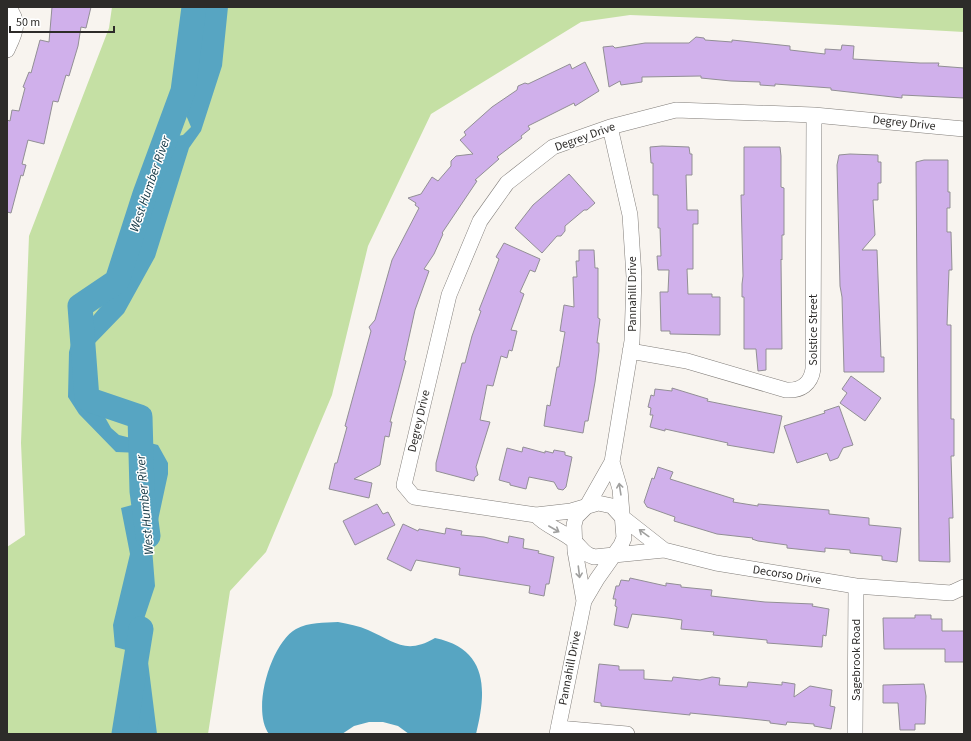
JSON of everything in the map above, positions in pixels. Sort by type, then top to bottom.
[{"type":"street","points":[[7,50],[15,32],[15,16],[8,7]]},
{"type":"street","name":"Degrey Drive","points":[[587,506],[571,511],[536,515],[414,497],[404,485],[449,295],[480,221],[507,183],[553,147],[610,127],[676,110],[814,115],[964,129]]},
{"type":"street","name":"Solstice Street","points":[[630,351],[687,360],[786,390],[799,389],[809,381],[813,369],[814,115]]},
{"type":"street","name":"Pannahill Drive","points":[[584,601],[575,542],[574,525],[576,517],[587,506],[612,462],[630,351],[634,277],[630,215],[610,127]]},
{"type":"street","name":"Pannahill Drive","points":[[558,731],[584,601],[596,579],[614,555],[624,538],[625,531],[622,517],[620,489],[612,462]]},
{"type":"street","points":[[587,506],[598,503],[612,506],[622,517]]},
{"type":"street","points":[[536,515],[546,524],[575,542],[586,555],[594,557],[664,550]]},
{"type":"street","name":"Decorso Drive","points":[[622,517],[664,550],[716,563],[856,586],[951,593],[964,587]]},
{"type":"street","name":"Sagebrook Road","points":[[855,734],[856,586]]},
{"type":"street","points":[[558,731],[627,734]]},
{"type":"green space","points":[[112,7],[964,7],[964,32],[630,15],[581,22],[431,114],[368,246],[332,395],[266,552],[230,591],[208,734],[7,734],[7,547],[25,535],[21,443],[29,236],[109,28]]},
{"type":"water","points":[[202,7],[228,7],[222,66],[201,131],[189,148],[155,257],[124,313],[94,344],[86,372],[93,396],[111,428],[119,435],[158,445],[168,463],[168,474],[152,548],[155,586],[143,622],[157,734],[132,734],[138,667],[126,650],[115,647],[113,625],[130,554],[121,508],[143,502],[153,486],[150,465],[141,453],[116,452],[79,414],[68,397],[69,352],[72,341],[115,290],[135,252],[171,137],[183,135],[191,127],[183,108],[199,57]]},
{"type":"water","points":[[338,622],[365,629],[401,645],[416,646],[435,638],[452,643],[465,651],[474,662],[480,674],[482,687],[480,718],[476,734],[409,734],[398,726],[383,722],[369,722],[354,726],[342,734],[269,734],[264,723],[262,709],[263,694],[266,678],[279,648],[287,637],[296,629],[317,623]]},
{"type":"building","points":[[52,7],[91,7],[86,28],[81,27],[78,46],[69,76],[66,75],[58,102],[53,101],[44,144],[28,140],[22,164],[26,165],[23,176],[21,175],[11,213],[7,212],[7,120],[10,121],[12,110],[19,111],[25,88],[23,87],[29,72],[31,73],[40,40],[49,42]]},
{"type":"building","points":[[696,37],[704,38],[705,40],[732,42],[732,40],[790,46],[790,50],[825,54],[825,49],[841,50],[842,45],[854,46],[853,59],[939,63],[938,66],[964,68],[964,98],[902,95],[902,98],[831,90],[831,88],[775,84],[775,86],[760,85],[760,82],[701,78],[701,76],[642,77],[642,82],[621,85],[620,81],[609,87],[603,47],[613,46],[615,48],[645,43],[689,43]]},
{"type":"building","points":[[585,62],[599,91],[575,106],[574,103],[528,126],[530,129],[521,136],[522,138],[497,157],[499,159],[475,180],[477,181],[442,233],[443,234],[434,254],[424,269],[429,271],[415,310],[404,360],[406,361],[390,422],[392,422],[389,437],[385,436],[380,465],[354,479],[372,483],[369,498],[329,489],[335,463],[337,463],[347,427],[345,426],[371,331],[369,327],[375,320],[392,260],[419,208],[415,205],[416,203],[408,198],[421,194],[432,177],[438,181],[451,166],[451,161],[456,156],[473,154],[460,140],[466,135],[464,132],[492,107],[517,90],[518,86],[525,83],[528,84],[570,64],[572,69]]},
{"type":"building","points":[[650,147],[689,147],[690,154],[692,154],[692,175],[686,175],[687,210],[698,210],[698,224],[693,224],[693,269],[687,269],[688,294],[712,294],[712,297],[720,297],[720,335],[670,334],[670,331],[661,331],[660,292],[668,292],[669,270],[658,270],[657,256],[661,256],[660,228],[658,228],[658,195],[653,195],[653,163],[651,163]]},
{"type":"building","points":[[744,147],[780,147],[781,187],[784,188],[784,235],[782,235],[782,260],[781,259],[782,349],[766,349],[766,370],[758,371],[756,349],[744,349],[741,195],[744,195]]},
{"type":"building","points":[[839,155],[878,155],[878,162],[881,162],[881,183],[878,183],[878,200],[873,200],[875,235],[862,250],[877,250],[881,357],[884,357],[884,372],[844,372],[837,165]]},
{"type":"building","points":[[924,160],[948,160],[948,192],[950,192],[950,208],[947,208],[947,232],[951,232],[952,270],[949,270],[947,325],[951,325],[951,419],[954,419],[954,456],[951,456],[953,518],[949,518],[950,562],[919,561],[916,162]]},
{"type":"building","points":[[569,174],[595,203],[565,226],[565,231],[561,236],[557,236],[542,253],[515,228],[533,205]]},
{"type":"building","points":[[504,243],[540,259],[535,272],[530,270],[520,292],[524,294],[511,330],[517,331],[512,351],[509,350],[507,358],[501,356],[493,386],[487,385],[480,420],[490,422],[476,467],[478,475],[475,477],[474,481],[436,471],[436,463],[462,363],[465,363],[472,336],[481,311],[479,310],[499,259],[496,257]]},
{"type":"building","points":[[579,250],[594,250],[595,268],[598,268],[598,318],[600,319],[597,343],[599,343],[599,351],[595,382],[588,421],[585,421],[583,433],[544,426],[547,405],[550,406],[557,367],[559,367],[565,332],[560,331],[564,305],[574,307],[573,277],[577,277],[576,261],[579,261]]},
{"type":"building","points":[[851,376],[881,398],[865,421],[840,403],[847,393],[842,389]]},
{"type":"building","points":[[672,388],[708,399],[707,401],[782,416],[774,453],[727,445],[728,443],[650,427],[653,415],[650,415],[651,408],[648,407],[651,395],[654,396],[655,389],[672,391]]},
{"type":"building","points":[[839,406],[853,445],[843,448],[838,458],[830,461],[827,453],[797,463],[784,426],[825,413],[824,411]]},
{"type":"building","points":[[523,447],[545,453],[545,451],[553,453],[554,450],[565,452],[565,455],[572,457],[566,487],[563,490],[558,489],[554,482],[529,477],[526,489],[510,485],[510,483],[499,480],[507,448],[522,452]]},
{"type":"building","points":[[658,467],[673,472],[670,479],[734,499],[733,502],[758,506],[758,504],[829,510],[829,514],[869,518],[869,525],[901,528],[897,562],[882,560],[882,556],[850,553],[850,550],[825,548],[825,552],[787,548],[787,545],[758,541],[752,539],[753,538],[717,534],[674,521],[675,517],[647,507],[644,502],[652,478],[654,479]]},
{"type":"building","points":[[377,504],[383,514],[388,512],[395,525],[355,545],[343,521]]},
{"type":"building","points":[[403,524],[418,531],[419,529],[445,534],[446,528],[462,531],[461,535],[484,537],[508,543],[509,536],[524,539],[523,548],[539,551],[538,553],[554,557],[549,584],[546,584],[544,596],[529,593],[530,586],[459,575],[460,568],[416,560],[411,571],[387,559]]},
{"type":"building","points":[[630,578],[666,586],[666,583],[681,585],[681,587],[712,590],[711,596],[765,602],[813,604],[812,606],[829,609],[826,636],[823,635],[822,647],[767,643],[767,640],[713,635],[714,632],[681,629],[682,620],[632,614],[628,628],[614,625],[617,607],[615,606],[616,599],[613,599],[616,586],[619,586],[621,580],[629,581]]},
{"type":"building","points":[[915,615],[931,615],[931,619],[942,619],[942,631],[964,631],[964,662],[945,662],[945,649],[884,649],[883,618],[915,618]]},
{"type":"building","points":[[599,664],[619,666],[619,670],[644,670],[644,679],[672,681],[673,677],[700,680],[712,677],[720,678],[719,685],[747,687],[748,682],[782,685],[782,682],[795,684],[794,697],[810,686],[832,690],[830,706],[835,707],[831,729],[814,726],[814,724],[787,722],[786,725],[770,723],[770,721],[742,718],[690,713],[690,715],[601,706],[601,703],[594,702]]},
{"type":"building","points":[[924,684],[926,696],[925,724],[915,724],[915,730],[900,730],[898,703],[883,703],[883,685]]},
{"type":"waterway","name":"West Humber River","points":[[148,536],[142,491],[140,417],[87,399],[80,306],[117,281],[145,194],[183,91],[194,7]]},
{"type":"waterway","name":"West Humber River","points":[[124,734],[141,629]]}]
